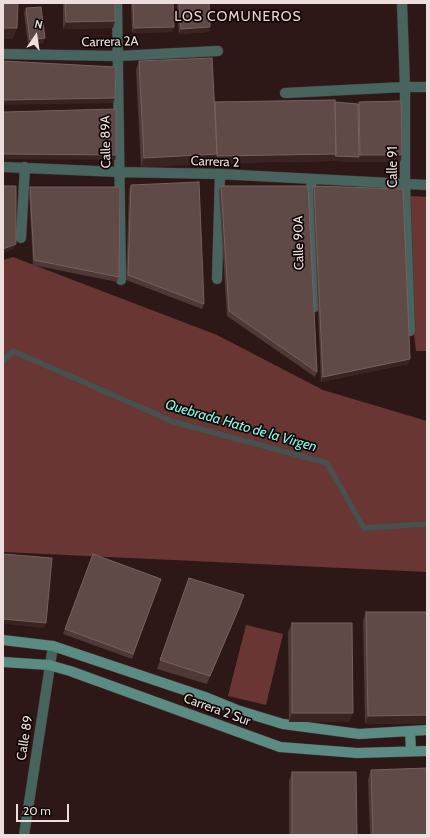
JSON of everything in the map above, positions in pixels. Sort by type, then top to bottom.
[{"type":"street","name":"Calle 89A","points":[[117,3],[121,280]]},
{"type":"street","name":"Calle 91","points":[[402,3],[410,331]]},
{"type":"street","name":"Carrera 2A","points":[[3,54],[118,56],[218,51]]},
{"type":"street","points":[[285,93],[427,87]]},
{"type":"street","name":"Carrera 2","points":[[3,167],[119,172],[220,174],[427,185]]},
{"type":"street","points":[[21,238],[25,167]]},
{"type":"street","points":[[218,279],[220,174]]},
{"type":"street","name":"Calle 90A","points":[[311,179],[314,306]]},
{"type":"street","name":"Carrera 2 Sur","points":[[3,640],[53,646],[205,697],[237,710],[283,724],[359,734],[427,730]]},
{"type":"street","name":"Calle 89","points":[[24,835],[53,646]]},
{"type":"street","name":"Carrera 2 Sur","points":[[3,662],[49,665],[70,671],[280,747],[357,753],[427,751]]},
{"type":"street","points":[[410,731],[411,751]]},
{"type":"shaded area","points":[[411,196],[427,197],[427,351],[416,351],[412,317]]},
{"type":"shaded area","points":[[13,257],[217,335],[323,390],[427,421],[427,572],[3,552],[3,260]]},
{"type":"shaded area","points":[[246,625],[283,634],[266,705],[228,696]]},
{"type":"building","points":[[3,3],[18,3],[17,28],[3,28]]},
{"type":"building","points":[[65,3],[115,3],[115,21],[66,22]]},
{"type":"building","points":[[133,3],[173,3],[174,27],[134,28]]},
{"type":"building","points":[[179,3],[209,3],[210,27],[181,29]]},
{"type":"building","points":[[41,7],[45,38],[30,40],[26,8]]},
{"type":"building","points":[[212,58],[217,154],[144,158],[139,61]]},
{"type":"building","points":[[3,61],[116,67],[115,98],[3,100]]},
{"type":"building","points":[[335,100],[336,154],[217,156],[215,102]]},
{"type":"building","points":[[401,101],[402,155],[360,155],[359,102]]},
{"type":"building","points":[[335,102],[358,104],[359,157],[335,156]]},
{"type":"building","points":[[116,109],[116,155],[3,154],[3,112]]},
{"type":"building","points":[[199,182],[204,304],[128,275],[131,185]]},
{"type":"building","points":[[3,186],[16,186],[16,244],[3,249]]},
{"type":"building","points":[[221,186],[308,186],[317,372],[229,311]]},
{"type":"building","points":[[314,186],[403,189],[410,359],[323,377]]},
{"type":"building","points":[[30,187],[120,187],[119,277],[34,260]]},
{"type":"building","points":[[3,554],[52,558],[46,623],[3,619]]},
{"type":"building","points":[[93,554],[161,579],[133,654],[65,629]]},
{"type":"building","points":[[189,578],[244,595],[210,676],[160,660]]},
{"type":"building","points":[[366,612],[427,612],[427,715],[368,716]]},
{"type":"building","points":[[292,623],[352,623],[353,713],[292,713]]},
{"type":"building","points":[[427,768],[427,835],[373,835],[371,770]]},
{"type":"building","points":[[292,772],[356,772],[357,835],[292,835]]},
{"type":"waterway","name":"Quebrada Hato de la Virgen","points":[[3,361],[13,351],[174,422],[327,463],[364,528],[427,524]]},
{"type":"district","name":"LOS COMUNEROS","points":[[238,17]]}]
